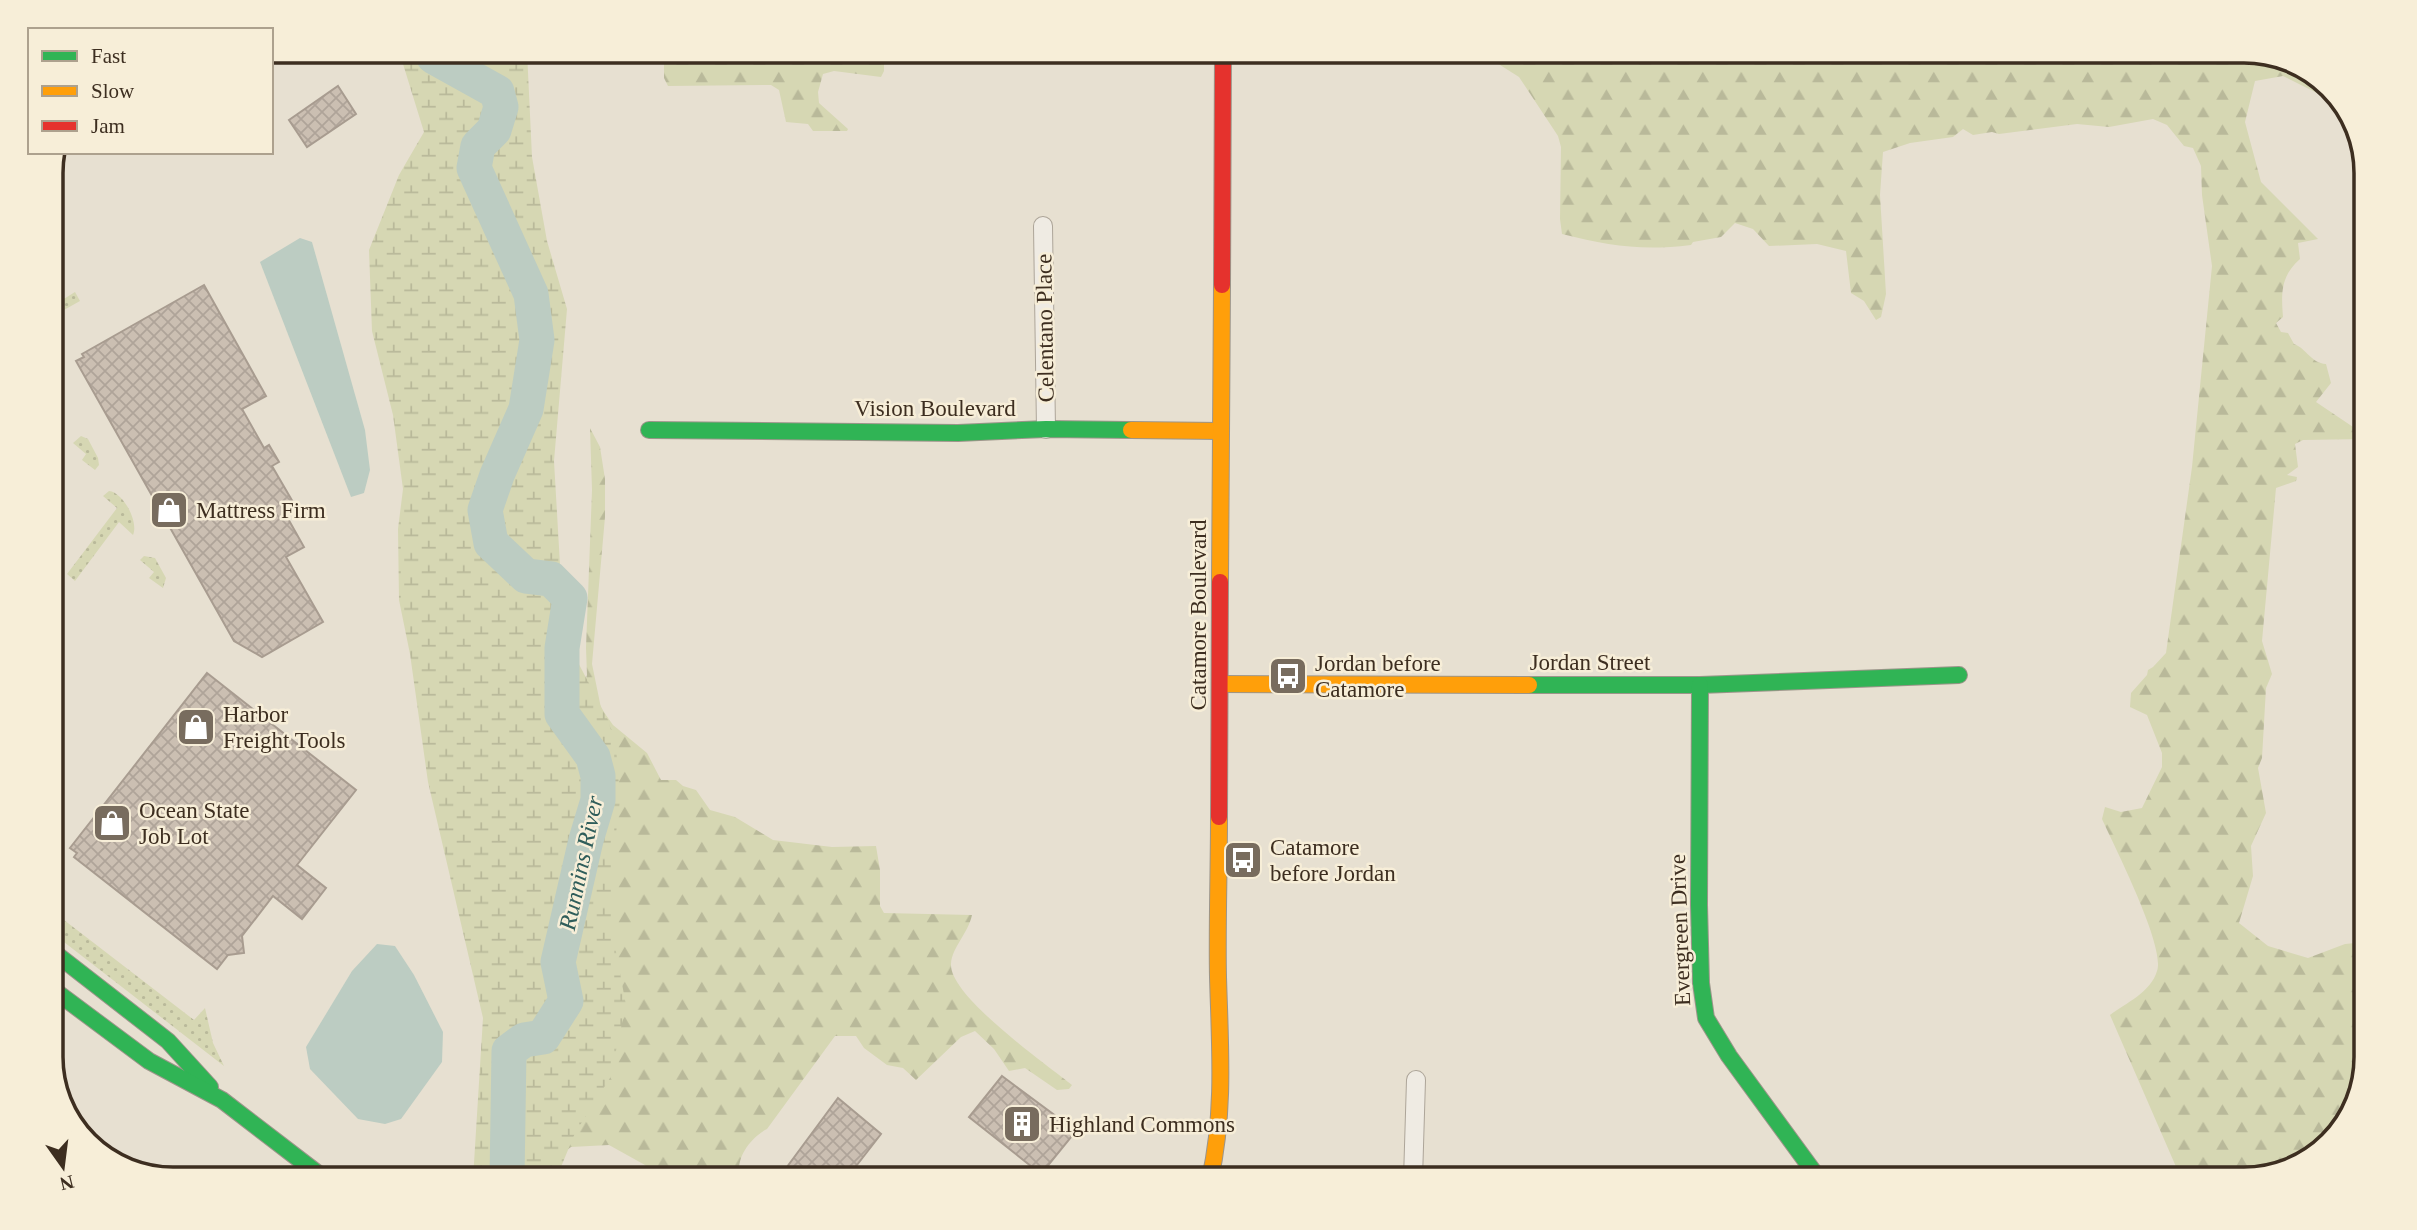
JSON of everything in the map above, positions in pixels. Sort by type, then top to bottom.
[{"type":"street","name":"Catamore Boulevard","points":[[1214,1167],[1222,1111],[1219,976],[1223,63]]},
{"type":"street","name":"Celentano Place","points":[[1043,226],[1046,429]]},
{"type":"street","name":"Vision Boulevard","points":[[649,430],[958,433],[1046,429],[1221,431]]},
{"type":"street","name":"Jordan Street","points":[[1221,684],[1700,685],[1959,675]]},
{"type":"street","name":"Evergreen Drive","points":[[1700,685],[1699,905],[1701,983],[1706,1018],[1729,1056],[1810,1167]]},
{"type":"street","points":[[63,959],[168,1041],[222,1100]]},
{"type":"street","points":[[63,997],[149,1061],[222,1100],[310,1167]]},
{"type":"street","points":[[1413,1167],[1416,1080]]},
{"type":"green space","points":[[403,63],[528,63],[532,157],[547,241],[567,309],[554,461],[561,582],[570,647],[608,720],[616,747],[620,800],[613,858],[613,936],[626,1005],[610,1078],[575,1133],[561,1167],[474,1167],[483,1018],[428,782],[410,654],[399,600],[398,529],[403,489],[393,415],[372,331],[369,250],[399,175],[424,132]]},
{"type":"green space","points":[[664,63],[884,63],[881,77],[834,71],[823,74],[818,92],[819,103],[848,129],[847,131],[813,131],[808,124],[786,122],[779,90],[771,85],[668,86],[664,78]]},
{"type":"green space","points":[[1497,63],[2244,63],[2265,65],[2292,74],[2321,95],[2283,76],[2255,81],[2245,122],[2261,182],[2318,239],[2298,243],[2300,259],[2286,278],[2282,292],[2283,317],[2276,323],[2281,332],[2288,333],[2294,344],[2316,361],[2326,364],[2331,383],[2316,402],[2354,428],[2354,439],[2303,440],[2295,444],[2298,467],[2287,475],[2297,477],[2296,481],[2276,488],[2262,641],[2272,674],[2266,688],[2262,758],[2258,768],[2266,813],[2251,846],[2253,876],[2239,923],[2268,946],[2308,958],[2354,943],[2353,1071],[2343,1105],[2327,1129],[2311,1144],[2286,1159],[2258,1166],[2176,1167],[2110,1015],[2144,991],[2157,971],[2158,959],[2147,919],[2102,819],[2105,807],[2121,812],[2142,808],[2162,767],[2162,753],[2147,715],[2130,707],[2131,693],[2147,675],[2148,670],[2166,653],[2192,467],[2212,266],[2202,195],[2201,166],[2193,148],[2184,146],[2167,125],[2153,119],[2109,127],[2077,124],[1999,134],[1992,132],[1973,135],[1963,129],[1953,137],[1910,143],[1883,152],[1880,195],[1886,294],[1881,317],[1876,320],[1864,301],[1851,293],[1846,251],[1817,244],[1769,246],[1753,229],[1735,223],[1721,237],[1673,247],[1626,246],[1562,234],[1561,147],[1558,136],[1519,77]]},
{"type":"green space","points":[[75,292],[80,301],[63,311],[63,300]]},
{"type":"green space","points":[[590,428],[600,447],[605,479],[605,517],[592,664],[601,708],[613,725],[647,753],[661,780],[676,780],[683,786],[696,790],[710,810],[735,817],[773,840],[832,847],[876,846],[880,870],[880,906],[884,913],[972,915],[952,958],[955,978],[965,993],[1001,1029],[1072,1085],[1069,1089],[1057,1090],[1025,1068],[1009,1071],[994,1049],[975,1031],[961,1037],[916,1080],[903,1068],[887,1065],[864,1048],[856,1036],[835,1036],[767,1129],[750,1143],[741,1157],[739,1167],[647,1167],[609,1145],[571,1147],[544,1167],[539,1167],[581,695],[587,675],[592,490]]},
{"type":"green space","points":[[81,436],[88,439],[98,458],[99,465],[95,470],[82,460],[86,454],[73,443]]},
{"type":"green space","points":[[109,491],[120,496],[128,508],[134,523],[133,535],[119,522],[75,581],[67,574],[117,508],[103,496]]},
{"type":"green space","points":[[144,556],[155,558],[166,578],[163,588],[149,578],[154,572],[140,560]]},
{"type":"green space","points":[[63,919],[194,1020],[205,1008],[213,1043],[224,1066],[63,941]]},
{"type":"shaded area","points":[[300,238],[312,242],[365,430],[370,470],[364,493],[351,497],[260,262]]},
{"type":"shaded area","points":[[377,944],[395,946],[414,975],[443,1032],[442,1062],[401,1119],[385,1124],[358,1119],[310,1069],[306,1047],[352,971]]},
{"type":"building","points":[[338,86],[356,114],[307,147],[289,120]]},
{"type":"building","points":[[204,285],[266,396],[242,409],[264,448],[269,445],[279,462],[272,466],[293,502],[282,508],[304,547],[286,557],[323,622],[262,657],[234,641],[76,361],[84,357],[82,354]]},
{"type":"building","points":[[207,673],[356,790],[297,865],[326,888],[302,919],[273,896],[242,936],[244,953],[228,955],[217,969],[74,857],[77,853],[70,848]]},
{"type":"building","name":"Highland Commons","points":[[1002,1076],[1076,1131],[1047,1167],[1032,1167],[969,1117]]},
{"type":"building","points":[[838,1098],[881,1134],[855,1167],[787,1167]]},
{"type":"waterway","name":"Runnins River","points":[[445,63],[497,92],[501,107],[494,130],[478,146],[474,168],[531,294],[537,340],[526,409],[485,510],[491,543],[526,576],[551,579],[570,598],[562,648],[562,714],[593,757],[598,776],[598,800],[558,962],[566,1001],[543,1037],[524,1040],[509,1051],[507,1167]]},
{"type":"traffic: fast","points":[[649,430],[958,433],[1046,429],[1131,430]]},
{"type":"traffic: fast","points":[[1529,685],[1700,685],[1959,675]]},
{"type":"traffic: fast","points":[[1700,685],[1699,905],[1701,983],[1706,1018],[1729,1056],[1810,1167]]},
{"type":"traffic: fast","points":[[63,959],[168,1041],[210,1087]]},
{"type":"traffic: fast","points":[[63,997],[149,1061],[222,1100],[309,1167]]},
{"type":"traffic: slow","points":[[1220,582],[1222,285]]},
{"type":"traffic: slow","points":[[1131,430],[1221,431]]},
{"type":"traffic: slow","points":[[1221,684],[1529,685]]},
{"type":"traffic: slow","points":[[1212,1167],[1220,1104],[1219,817]]},
{"type":"traffic: jam","points":[[1222,285],[1223,63]]},
{"type":"traffic: jam","points":[[1219,817],[1220,582]]},
{"type":"place","name":"Mattress Firm","points":[[169,510]]},
{"type":"place","name":"Jordan before Catamore","points":[[1288,676]]},
{"type":"place","name":"Harbor Freight Tools","points":[[196,727]]},
{"type":"place","name":"Ocean State Job Lot","points":[[112,823]]},
{"type":"place","name":"Catamore before Jordan","points":[[1243,860]]},
{"type":"place","name":"Highland Commons","points":[[1022,1124]]}]
